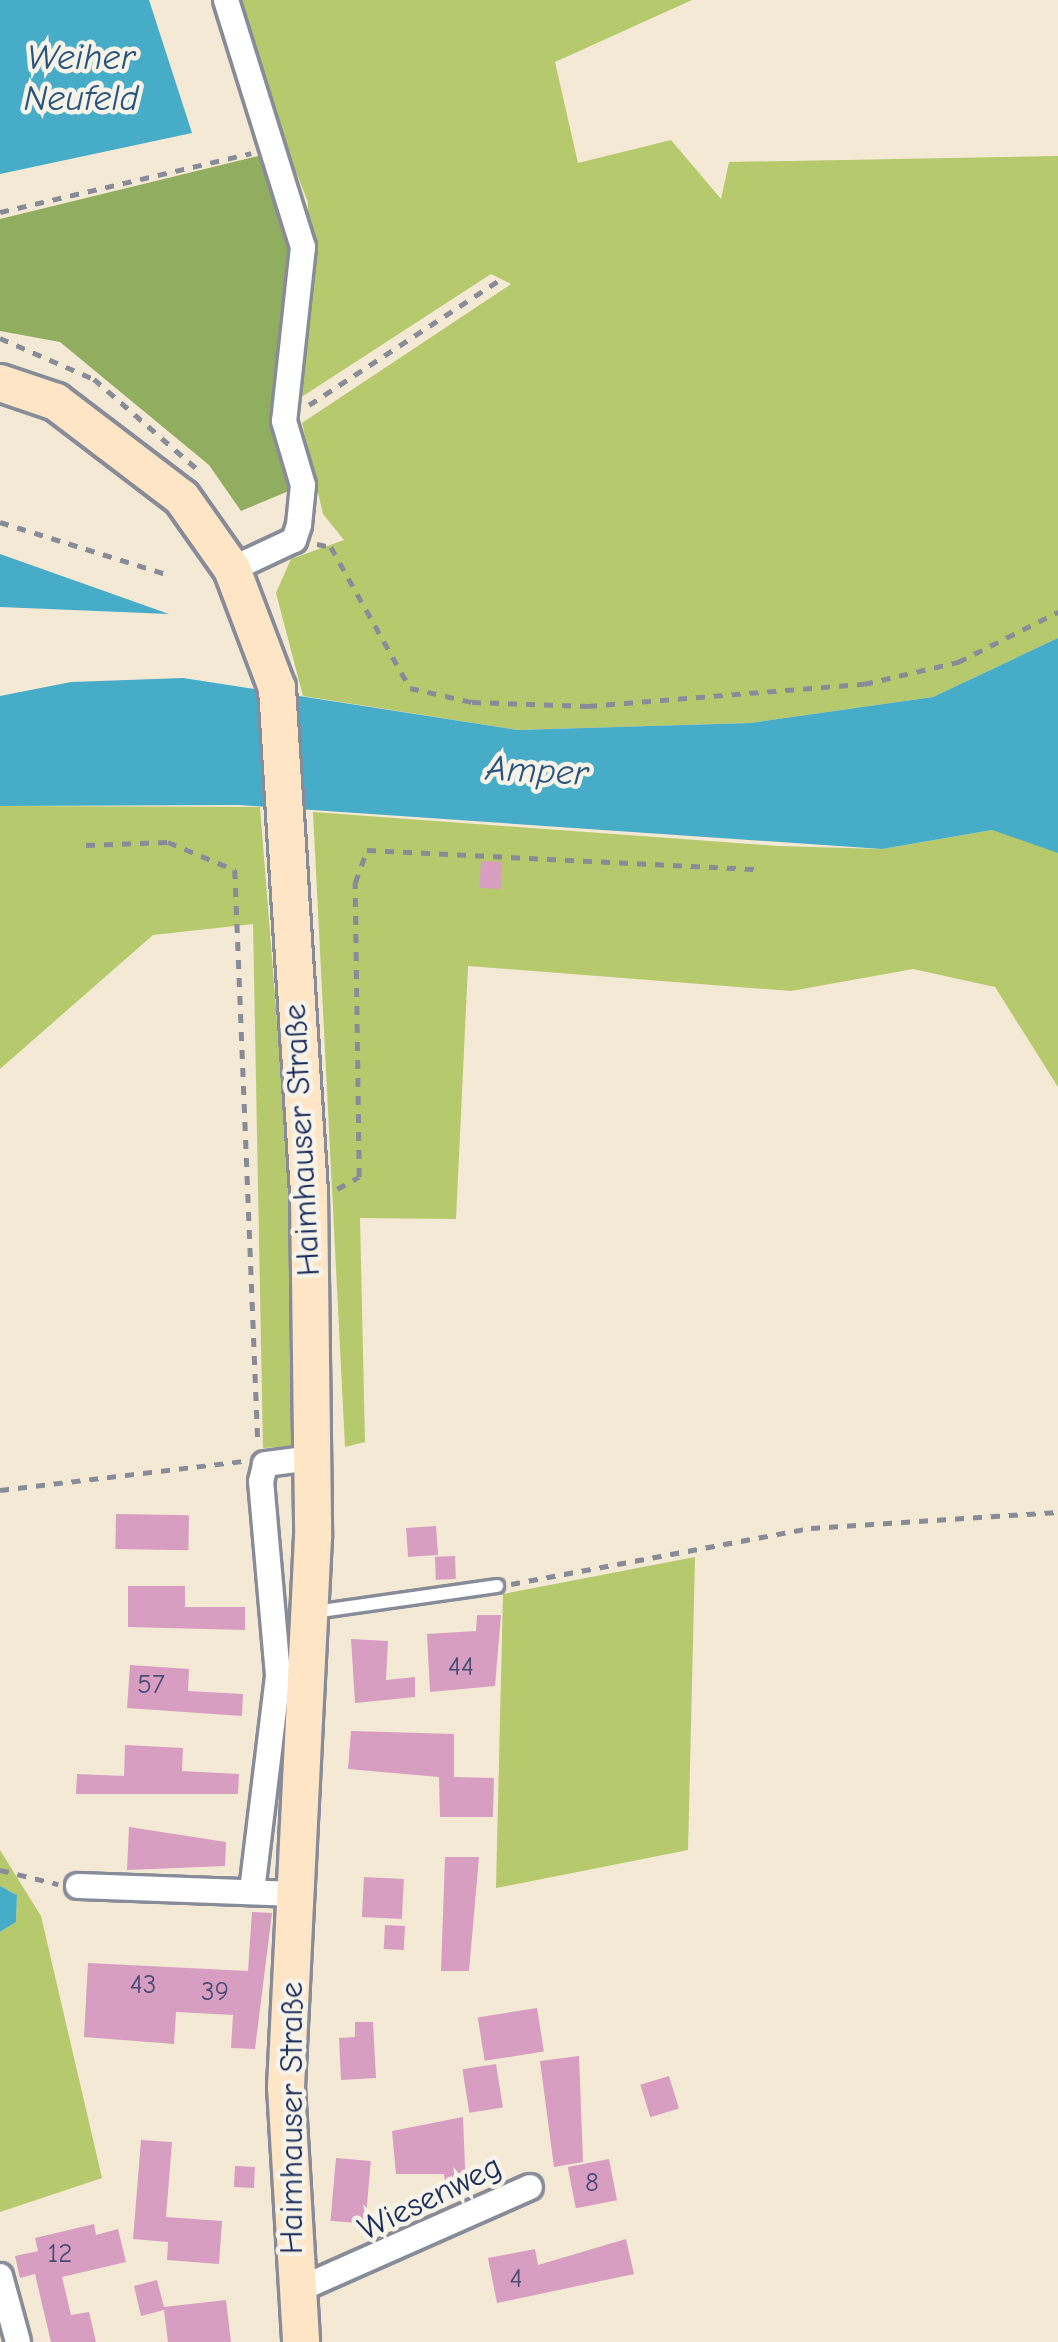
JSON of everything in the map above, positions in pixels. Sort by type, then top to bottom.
[{"type":"main road","name":"Haimhauser Straße","points":[[0,383],[56,402],[136,455],[232,569],[277,688],[309,1193],[311,1612],[286,2087],[293,2292],[301,2342]]},
{"type":"street","points":[[226,0],[303,247],[284,421],[303,485],[294,539],[232,569]]},
{"type":"street","points":[[252,1891],[278,1692],[254,1463],[311,1459]]},
{"type":"street","points":[[79,1886],[297,1894]]},
{"type":"street","name":"Wiesenweg","points":[[293,2292],[530,2187]]},
{"type":"street","points":[[0,2276],[18,2342]]},
{"type":"lane","points":[[311,1612],[497,1586]]},
{"type":"path","points":[[0,212],[272,148]]},
{"type":"path","points":[[284,421],[504,277]]},
{"type":"path","points":[[0,523],[169,574]]},
{"type":"path","points":[[294,539],[332,547],[410,688],[472,702],[588,706],[864,684],[958,662],[1058,612]]},
{"type":"path","points":[[0,1490],[254,1463],[235,870],[168,842],[86,845]]},
{"type":"path","points":[[309,1193],[359,1177],[355,883],[368,850],[759,869]]},
{"type":"path","points":[[497,1586],[811,1528],[1058,1512]]},
{"type":"path","points":[[0,1870],[79,1886]]},
{"type":"green space","points":[[227,0],[692,0],[555,62],[578,163],[671,140],[721,199],[729,162],[1058,156],[1058,638],[933,697],[750,723],[518,730],[303,696],[276,593],[291,559],[344,540],[323,514],[302,423],[511,284],[491,274],[300,398],[308,202]]},
{"type":"green space","points":[[270,153],[301,262],[278,430],[303,485],[241,511],[209,465],[60,342],[0,331],[0,219]]},
{"type":"green space","points":[[0,806],[260,807],[287,1147],[293,1446],[263,1448],[253,924],[153,935],[0,1069]]},
{"type":"green space","points":[[313,812],[778,846],[882,849],[992,830],[1033,841],[1058,853],[1058,1087],[995,987],[913,969],[791,991],[468,966],[456,1219],[360,1218],[365,1442],[345,1447]]},
{"type":"green space","points":[[695,1557],[688,1850],[496,1888],[503,1594]]},
{"type":"green space","points":[[0,1850],[41,1916],[102,2178],[0,2212],[0,1932],[16,1922],[17,1895],[0,1886]]},
{"type":"water","name":"Weiher Neufeld","points":[[0,0],[149,0],[192,133],[0,174]]},
{"type":"water","points":[[0,554],[169,614],[0,607]]},
{"type":"water","name":"Amper","points":[[1058,638],[1058,853],[992,830],[882,849],[239,805],[0,806],[0,696],[71,682],[183,678],[518,730],[750,723],[933,697]]},
{"type":"water","points":[[0,1886],[17,1895],[16,1922],[0,1932]]},
{"type":"building","points":[[481,861],[502,862],[501,889],[480,888]]},
{"type":"building","points":[[116,1514],[189,1515],[188,1550],[115,1549]]},
{"type":"building","points":[[436,1526],[438,1555],[408,1557],[406,1528]]},
{"type":"building","points":[[455,1556],[456,1579],[436,1580],[435,1557]]},
{"type":"building","points":[[128,1586],[185,1586],[185,1607],[245,1607],[245,1630],[128,1627]]},
{"type":"building","points":[[477,1615],[501,1615],[495,1686],[430,1692],[427,1634],[476,1631]]},
{"type":"building","points":[[351,1639],[388,1641],[386,1680],[415,1677],[415,1697],[355,1703]]},
{"type":"building","points":[[130,1665],[189,1669],[188,1691],[243,1694],[242,1716],[127,1708]]},
{"type":"building","points":[[351,1731],[454,1734],[454,1777],[494,1778],[493,1817],[440,1817],[439,1777],[348,1769]]},
{"type":"building","points":[[125,1745],[183,1748],[182,1771],[239,1774],[238,1794],[76,1794],[77,1774],[124,1776]]},
{"type":"building","points":[[129,1827],[226,1842],[225,1866],[127,1870]]},
{"type":"building","points":[[445,1857],[479,1857],[469,1971],[441,1971]]},
{"type":"building","points":[[364,1877],[404,1879],[402,1919],[362,1917]]},
{"type":"building","points":[[252,1912],[272,1913],[255,2049],[231,2048],[233,2015],[176,2012],[174,2044],[84,2037],[88,1963],[248,1971]]},
{"type":"building","points":[[385,1925],[405,1926],[404,1950],[384,1949]]},
{"type":"building","points":[[537,2008],[544,2051],[485,2061],[478,2017]]},
{"type":"building","points":[[355,2022],[373,2022],[376,2078],[341,2080],[339,2038],[355,2037]]},
{"type":"building","points":[[579,2056],[583,2162],[554,2167],[540,2061]]},
{"type":"building","points":[[496,2064],[503,2107],[469,2113],[462,2069]]},
{"type":"building","points":[[669,2076],[679,2109],[650,2117],[640,2085]]},
{"type":"building","points":[[463,2117],[466,2191],[446,2193],[444,2174],[396,2174],[392,2131]]},
{"type":"building","points":[[141,2140],[172,2142],[166,2217],[222,2221],[219,2264],[167,2260],[168,2242],[133,2239]]},
{"type":"building","points":[[336,2158],[371,2161],[365,2224],[331,2221]]},
{"type":"building","points":[[609,2159],[617,2200],[576,2208],[568,2167]]},
{"type":"building","points":[[235,2166],[255,2167],[254,2188],[234,2187]]},
{"type":"building","points":[[94,2224],[96,2235],[118,2229],[126,2262],[62,2277],[71,2315],[89,2312],[96,2342],[51,2342],[35,2274],[20,2278],[15,2256],[38,2251],[35,2238]]},
{"type":"building","points":[[626,2239],[634,2274],[497,2303],[488,2258],[535,2249],[538,2265]]},
{"type":"building","points":[[157,2280],[164,2307],[226,2300],[231,2342],[168,2342],[164,2310],[141,2316],[134,2286]]}]
